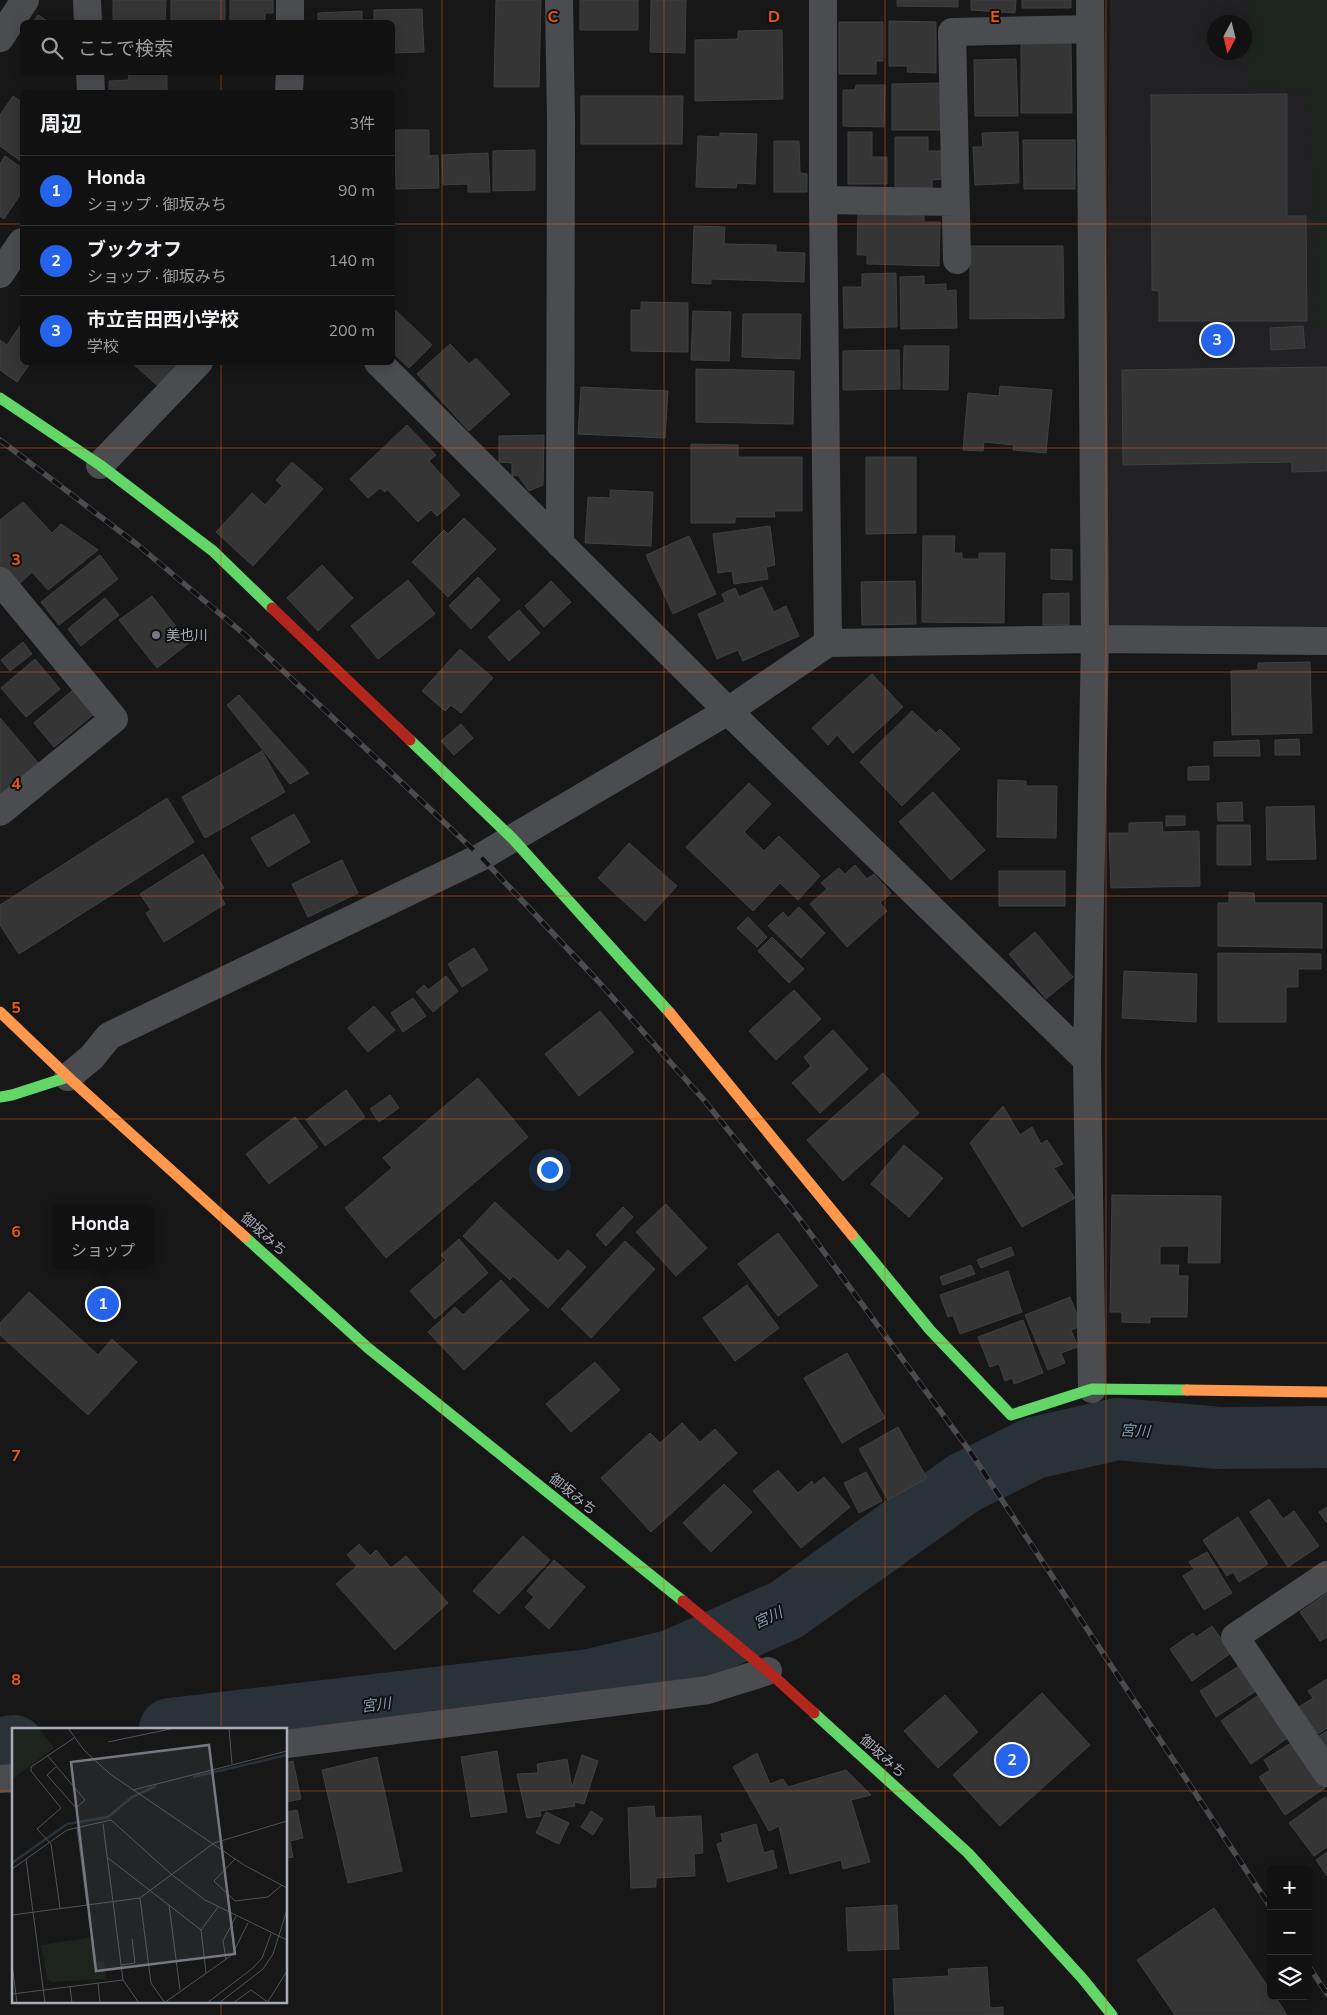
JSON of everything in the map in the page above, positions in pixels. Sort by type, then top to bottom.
[{"type":"main road","points":[[0,398],[100,465],[213,551],[512,838],[671,1014],[930,1330],[1011,1414],[1092,1389],[1327,1392]]},
{"type":"main road","name":"御坂みち","points":[[0,1012],[68,1077],[368,1348],[768,1671],[968,1853],[1082,1978],[1112,2015]]},
{"type":"main road","points":[[0,1097],[68,1077]]},
{"type":"street","points":[[0,38],[25,0]]},
{"type":"street","points":[[87,0],[88,20]]},
{"type":"street","points":[[290,0],[290,20]]},
{"type":"street","points":[[559,0],[561,121],[560,544]]},
{"type":"street","points":[[823,0],[823,200],[828,643]]},
{"type":"street","points":[[1090,0],[1095,639],[1087,1060],[1092,1389]]},
{"type":"street","points":[[957,260],[952,32],[1090,29]]},
{"type":"street","points":[[90,75],[91,90]]},
{"type":"street","points":[[289,90],[290,75]]},
{"type":"street","points":[[823,200],[955,202]]},
{"type":"street","points":[[0,274],[20,245]]},
{"type":"street","points":[[100,465],[196,365]]},
{"type":"street","points":[[381,365],[728,712],[1087,1060]]},
{"type":"street","points":[[0,582],[114,719],[0,812]]},
{"type":"street","points":[[68,1077],[92,1057],[109,1036],[481,857],[728,712],[828,643],[1095,639],[1327,641]]},
{"type":"street","points":[[1327,1575],[1234,1637],[1327,1773]]},
{"type":"street","points":[[288,1744],[708,1690],[768,1671]]},
{"type":"shaded area","points":[[1110,0],[1327,0],[1327,628],[1103,629]]},
{"type":"shaded area","points":[[1249,0],[1327,0],[1327,327],[1319,327],[1309,91],[1248,84],[1248,60],[1252,60],[1252,15],[1249,15]]},
{"type":"building","points":[[113,0],[166,0],[165,20],[113,20]]},
{"type":"building","points":[[171,0],[225,0],[225,20],[171,20]]},
{"type":"building","points":[[230,0],[273,0],[273,13],[265,13],[265,20],[230,20]]},
{"type":"building","points":[[496,0],[541,0],[539,87],[494,87]]},
{"type":"building","points":[[580,0],[638,0],[638,30],[580,30]]},
{"type":"building","points":[[651,0],[686,0],[685,53],[650,52]]},
{"type":"building","points":[[897,0],[958,0],[958,7],[897,6]]},
{"type":"building","points":[[971,0],[1016,0],[1015,13],[971,10]]},
{"type":"building","points":[[1022,0],[1071,0],[1071,8],[1022,8]]},
{"type":"building","points":[[422,9],[424,52],[395,53],[395,20],[374,20],[374,10]]},
{"type":"building","points":[[362,11],[362,20],[318,20],[318,13]]},
{"type":"building","points":[[38,15],[46,20],[34,20]]},
{"type":"building","points":[[889,21],[936,22],[936,73],[907,72],[908,66],[889,66]]},
{"type":"building","points":[[839,22],[883,22],[883,61],[876,61],[876,74],[839,74]]},
{"type":"building","points":[[782,30],[783,99],[695,101],[695,40],[738,39],[738,31]]},
{"type":"building","points":[[1021,43],[1071,43],[1072,113],[1021,113]]},
{"type":"building","points":[[1016,59],[1018,116],[975,116],[974,60]]},
{"type":"building","points":[[128,75],[167,75],[167,90],[109,90],[109,81],[129,80]]},
{"type":"building","points":[[941,83],[942,130],[892,130],[892,84]]},
{"type":"building","points":[[856,85],[885,85],[884,127],[843,126],[843,90],[855,90]]},
{"type":"building","points":[[1287,94],[1287,216],[1306,216],[1307,321],[1159,321],[1159,291],[1152,290],[1151,95]]},
{"type":"building","points":[[13,96],[20,101],[20,161],[0,146],[0,115]]},
{"type":"building","points":[[581,96],[683,96],[682,144],[581,144]]},
{"type":"building","points":[[395,130],[429,130],[429,156],[438,155],[439,188],[396,189]]},
{"type":"building","points":[[848,132],[872,132],[872,157],[887,157],[887,184],[848,184]]},
{"type":"building","points":[[1018,132],[1019,183],[975,185],[973,147],[983,147],[982,133]]},
{"type":"building","points":[[720,133],[757,134],[755,184],[737,183],[736,188],[696,187],[698,136],[720,137]]},
{"type":"building","points":[[895,137],[928,137],[928,151],[941,151],[942,179],[932,180],[932,188],[895,188]]},
{"type":"building","points":[[1023,140],[1075,140],[1075,189],[1024,189]]},
{"type":"building","points":[[774,141],[799,141],[800,173],[807,174],[807,192],[774,192]]},
{"type":"building","points":[[535,150],[535,190],[493,191],[493,151]]},
{"type":"building","points":[[488,153],[490,192],[468,192],[468,184],[443,185],[442,155]]},
{"type":"building","points":[[5,156],[20,167],[20,195],[4,219],[0,216],[0,164]]},
{"type":"building","points":[[858,214],[924,216],[924,222],[940,222],[939,266],[867,264],[867,255],[857,255]]},
{"type":"building","points":[[694,226],[725,227],[724,244],[776,245],[776,252],[805,253],[804,282],[711,279],[711,284],[692,283]]},
{"type":"building","points":[[970,246],[1063,246],[1064,318],[970,319]]},
{"type":"building","points":[[896,273],[897,327],[844,328],[843,287],[862,287],[862,274]]},
{"type":"building","points":[[924,276],[924,285],[946,284],[946,291],[956,290],[957,328],[901,329],[900,277]]},
{"type":"building","points":[[641,302],[688,303],[688,352],[631,351],[631,310],[641,310]]},
{"type":"building","points":[[395,310],[432,345],[409,368],[395,355]]},
{"type":"building","points":[[693,311],[731,312],[729,361],[691,360]]},
{"type":"building","points":[[743,314],[801,314],[800,359],[742,357]]},
{"type":"building","points":[[20,326],[20,365],[29,365],[17,382],[0,370],[0,340],[7,345]]},
{"type":"building","points":[[1303,326],[1305,348],[1271,350],[1270,328]]},
{"type":"building","points":[[450,344],[469,364],[476,358],[510,394],[469,431],[417,374]]},
{"type":"building","points":[[904,346],[949,346],[948,390],[903,389]]},
{"type":"building","points":[[899,350],[900,389],[843,390],[843,351]]},
{"type":"building","points":[[134,365],[176,365],[158,386]]},
{"type":"building","points":[[1327,367],[1327,471],[1292,472],[1292,462],[1123,465],[1122,370]]},
{"type":"building","points":[[696,369],[794,371],[793,424],[696,422]]},
{"type":"building","points":[[1000,386],[1052,390],[1046,453],[1013,450],[1014,445],[984,442],[983,451],[963,450],[968,393],[999,396]]},
{"type":"building","points":[[581,387],[668,391],[665,438],[578,434]]},
{"type":"building","points":[[407,425],[436,455],[429,461],[460,495],[437,516],[431,510],[418,522],[387,489],[385,492],[380,488],[368,498],[350,479]]},
{"type":"building","points":[[544,435],[543,485],[529,491],[518,475],[512,476],[512,463],[499,462],[499,436]]},
{"type":"building","points":[[691,444],[738,445],[738,457],[802,457],[802,511],[774,511],[775,517],[735,517],[735,523],[691,523]]},
{"type":"building","points":[[866,457],[916,457],[916,533],[866,534]]},
{"type":"building","points":[[292,462],[323,489],[253,566],[216,532],[252,493],[265,505],[282,486],[276,480]]},
{"type":"building","points":[[610,490],[653,492],[651,546],[585,543],[588,497],[610,498]]},
{"type":"building","points":[[23,502],[52,533],[61,524],[98,550],[48,590],[32,572],[16,587],[0,567],[0,520]]},
{"type":"building","points":[[464,518],[496,549],[448,597],[412,562],[444,530],[448,534]]},
{"type":"building","points":[[770,526],[775,565],[766,567],[768,579],[734,584],[732,571],[718,573],[713,534]]},
{"type":"building","points":[[689,536],[716,594],[673,614],[646,555]]},
{"type":"building","points":[[923,536],[955,536],[954,553],[962,553],[962,559],[979,559],[979,553],[1005,553],[1004,623],[922,622]]},
{"type":"building","points":[[1051,549],[1072,550],[1072,580],[1051,579]]},
{"type":"building","points":[[100,555],[118,579],[59,625],[41,602]]},
{"type":"building","points":[[322,565],[353,598],[318,631],[287,598]]},
{"type":"building","points":[[478,577],[500,600],[471,629],[449,606]]},
{"type":"building","points":[[408,580],[435,614],[378,659],[351,626]]},
{"type":"building","points":[[551,581],[571,602],[544,627],[525,606]]},
{"type":"building","points":[[915,581],[916,624],[862,625],[861,582]]},
{"type":"building","points":[[762,587],[774,612],[786,606],[799,636],[743,661],[738,650],[717,659],[698,614],[725,602],[722,594],[735,588],[739,597]]},
{"type":"building","points":[[1069,593],[1069,625],[1043,625],[1043,594]]},
{"type":"building","points":[[152,596],[189,643],[157,668],[119,620]]},
{"type":"building","points":[[105,598],[119,615],[81,646],[68,629]]},
{"type":"building","points":[[519,610],[540,633],[509,661],[488,637]]},
{"type":"building","points":[[23,642],[32,654],[10,671],[1,660]]},
{"type":"building","points":[[460,649],[493,678],[461,713],[451,705],[445,711],[422,691]]},
{"type":"building","points":[[35,659],[60,689],[26,717],[1,688]]},
{"type":"building","points":[[1310,662],[1312,733],[1232,735],[1231,671],[1258,670],[1258,663]]},
{"type":"building","points":[[872,674],[903,707],[853,753],[837,735],[828,745],[812,728]]},
{"type":"building","points":[[73,690],[94,714],[54,747],[34,723]]},
{"type":"building","points":[[239,695],[309,773],[290,784],[227,705]]},
{"type":"building","points":[[912,711],[936,733],[940,729],[960,749],[902,806],[860,762]]},
{"type":"building","points":[[0,718],[41,766],[0,800]]},
{"type":"building","points":[[461,724],[473,738],[454,755],[441,741]]},
{"type":"building","points":[[1299,739],[1300,755],[1275,755],[1275,740]]},
{"type":"building","points":[[1259,740],[1260,756],[1214,756],[1214,742]]},
{"type":"building","points":[[262,751],[285,792],[205,838],[182,797]]},
{"type":"building","points":[[1209,766],[1209,780],[1188,780],[1188,767]]},
{"type":"building","points":[[998,780],[1026,781],[1026,786],[1057,786],[1056,838],[997,837]]},
{"type":"building","points":[[749,783],[771,804],[744,832],[764,851],[779,836],[820,876],[798,900],[780,883],[753,911],[686,847]]},
{"type":"building","points":[[933,792],[985,850],[951,880],[899,822]]},
{"type":"building","points":[[167,798],[194,842],[19,954],[0,925],[0,905]]},
{"type":"building","points":[[1242,802],[1243,821],[1218,821],[1217,803]]},
{"type":"building","points":[[1314,806],[1316,859],[1267,860],[1266,807]]},
{"type":"building","points":[[294,814],[310,842],[268,867],[251,838]]},
{"type":"building","points":[[1166,816],[1185,816],[1185,825],[1166,826]]},
{"type":"building","points":[[1162,822],[1163,832],[1199,831],[1200,886],[1111,888],[1109,833],[1129,833],[1129,823]]},
{"type":"building","points":[[1217,825],[1250,825],[1251,865],[1217,865]]},
{"type":"building","points":[[629,843],[677,886],[645,921],[598,878]]},
{"type":"building","points":[[203,854],[224,888],[218,891],[225,904],[164,942],[146,913],[151,910],[140,894]]},
{"type":"building","points":[[342,860],[358,893],[308,917],[292,884]]},
{"type":"building","points":[[855,865],[867,879],[874,874],[891,893],[880,903],[887,911],[847,947],[810,904],[827,889],[821,883],[839,868],[845,874]]},
{"type":"building","points":[[999,871],[1065,871],[1065,906],[999,906]]},
{"type":"building","points":[[1229,892],[1254,893],[1255,903],[1322,903],[1322,948],[1218,946],[1218,903],[1229,903]]},
{"type":"building","points":[[799,907],[825,933],[801,958],[768,926],[783,912],[788,918]]},
{"type":"building","points":[[748,917],[767,937],[757,947],[737,928]]},
{"type":"building","points":[[1035,932],[1073,977],[1046,999],[1009,954]]},
{"type":"building","points":[[772,937],[804,969],[789,983],[758,951]]},
{"type":"building","points":[[474,948],[488,970],[462,987],[448,964]]},
{"type":"building","points":[[1218,953],[1321,954],[1321,969],[1298,969],[1298,987],[1286,987],[1286,1022],[1218,1022]]},
{"type":"building","points":[[1124,971],[1197,974],[1196,1022],[1122,1018]]},
{"type":"building","points":[[446,976],[458,991],[433,1012],[416,992],[424,985],[428,990]]},
{"type":"building","points":[[794,990],[821,1019],[776,1060],[749,1031]]},
{"type":"building","points":[[413,998],[426,1016],[403,1032],[391,1013]]},
{"type":"building","points":[[374,1006],[395,1030],[368,1052],[348,1028]]},
{"type":"building","points":[[600,1011],[634,1052],[579,1096],[545,1054]]},
{"type":"building","points":[[833,1030],[868,1069],[820,1113],[792,1083],[811,1066],[804,1057]]},
{"type":"building","points":[[883,1073],[919,1113],[843,1181],[807,1140]]},
{"type":"building","points":[[478,1078],[528,1137],[386,1258],[345,1208],[392,1168],[383,1158]]},
{"type":"building","points":[[346,1090],[365,1117],[325,1146],[306,1120]]},
{"type":"building","points":[[390,1095],[399,1108],[379,1122],[370,1109]]},
{"type":"building","points":[[1003,1106],[1020,1135],[1032,1127],[1041,1144],[1047,1140],[1063,1164],[1054,1168],[1075,1198],[1022,1227],[970,1143]]},
{"type":"building","points":[[295,1117],[318,1147],[269,1184],[246,1154]]},
{"type":"building","points":[[904,1145],[943,1178],[909,1217],[871,1184]]},
{"type":"building","points":[[1112,1195],[1221,1196],[1220,1263],[1188,1263],[1189,1246],[1160,1246],[1160,1265],[1179,1265],[1178,1276],[1188,1276],[1187,1317],[1150,1317],[1150,1323],[1122,1322],[1122,1312],[1110,1312]]},
{"type":"building","points":[[495,1202],[558,1261],[568,1250],[586,1267],[548,1308],[513,1276],[510,1280],[463,1236]]},
{"type":"building","points":[[666,1204],[707,1248],[676,1276],[636,1232]]},
{"type":"building","points":[[623,1207],[633,1217],[606,1246],[596,1235]]},
{"type":"building","points":[[778,1233],[818,1286],[778,1316],[738,1264]]},
{"type":"building","points":[[459,1239],[488,1273],[435,1319],[410,1291],[446,1260],[441,1255]]},
{"type":"building","points":[[625,1241],[655,1269],[591,1338],[561,1309]]},
{"type":"building","points":[[1011,1247],[1014,1255],[981,1268],[977,1260]]},
{"type":"building","points":[[971,1265],[975,1274],[943,1285],[940,1277]]},
{"type":"building","points":[[1008,1271],[1022,1312],[960,1334],[953,1315],[948,1317],[940,1295]]},
{"type":"building","points":[[501,1280],[529,1310],[464,1370],[428,1332],[455,1307],[463,1315]]},
{"type":"building","points":[[747,1285],[779,1328],[735,1361],[703,1318]]},
{"type":"building","points":[[29,1292],[98,1355],[112,1339],[137,1362],[88,1415],[0,1335],[0,1323]]},
{"type":"building","points":[[1070,1297],[1081,1326],[1071,1330],[1078,1347],[1061,1353],[1065,1363],[1048,1370],[1025,1315]]},
{"type":"building","points":[[1023,1320],[1043,1373],[1014,1384],[1012,1378],[1005,1381],[999,1364],[990,1367],[978,1337]]},
{"type":"building","points":[[847,1353],[885,1418],[842,1443],[804,1378]]},
{"type":"building","points":[[595,1362],[620,1390],[571,1432],[546,1404]]},
{"type":"building","points":[[682,1423],[700,1442],[715,1429],[737,1453],[651,1532],[601,1478],[650,1433],[660,1443]]},
{"type":"building","points":[[898,1427],[927,1478],[888,1500],[859,1449]]},
{"type":"building","points":[[778,1470],[798,1493],[812,1481],[814,1485],[824,1477],[850,1507],[801,1548],[753,1491]]},
{"type":"building","points":[[866,1472],[882,1501],[859,1513],[844,1483]]},
{"type":"building","points":[[724,1484],[752,1512],[711,1552],[683,1523]]},
{"type":"building","points":[[1269,1499],[1283,1519],[1294,1511],[1319,1546],[1288,1567],[1250,1512]]},
{"type":"building","points":[[1327,1507],[1327,1523],[1319,1512]]},
{"type":"building","points":[[1238,1517],[1268,1564],[1239,1582],[1233,1572],[1227,1576],[1203,1540]]},
{"type":"building","points":[[523,1536],[550,1560],[499,1614],[473,1591]]},
{"type":"building","points":[[359,1544],[370,1556],[376,1550],[391,1568],[406,1556],[448,1603],[395,1650],[336,1584],[357,1566],[347,1555]]},
{"type":"building","points":[[1207,1552],[1232,1593],[1204,1610],[1183,1576],[1194,1569],[1189,1562]]},
{"type":"building","points":[[554,1560],[585,1587],[549,1629],[525,1607],[534,1597],[527,1591]]},
{"type":"building","points":[[1327,1593],[1327,1637],[1320,1641],[1300,1612]]},
{"type":"building","points":[[1212,1626],[1231,1653],[1192,1681],[1170,1649],[1193,1633],[1196,1637]]},
{"type":"building","points":[[1239,1666],[1256,1691],[1216,1717],[1200,1691]]},
{"type":"building","points":[[1327,1679],[1327,1728],[1318,1734],[1299,1707],[1313,1698],[1308,1691]]},
{"type":"building","points":[[1042,1693],[1090,1745],[1000,1826],[953,1775]]},
{"type":"building","points":[[1260,1694],[1289,1737],[1251,1764],[1221,1721]]},
{"type":"building","points":[[945,1695],[978,1732],[938,1768],[904,1731]]},
{"type":"building","points":[[1327,1731],[1327,1749],[1319,1736]]},
{"type":"building","points":[[1294,1741],[1325,1788],[1285,1815],[1259,1777],[1270,1770],[1264,1760]]},
{"type":"building","points":[[497,1751],[507,1812],[471,1817],[461,1757]]},
{"type":"building","points":[[757,1753],[770,1784],[783,1779],[788,1787],[846,1770],[871,1795],[851,1800],[870,1862],[843,1869],[841,1860],[790,1874],[779,1826],[769,1831],[733,1767]]},
{"type":"building","points":[[582,1755],[598,1761],[584,1804],[574,1802],[575,1806],[540,1811],[541,1816],[527,1818],[517,1774],[538,1773],[537,1764],[567,1759],[572,1788]]},
{"type":"building","points":[[377,1757],[402,1871],[348,1883],[322,1770]]},
{"type":"building","points":[[293,1761],[301,1799],[288,1802],[288,1762]]},
{"type":"building","points":[[1325,1797],[1327,1800],[1327,1847],[1314,1856],[1289,1823]]},
{"type":"building","points":[[654,1806],[655,1818],[701,1816],[703,1853],[694,1854],[695,1876],[656,1878],[656,1887],[631,1888],[628,1808]]},
{"type":"building","points":[[297,1810],[303,1838],[290,1841],[293,1857],[288,1858],[288,1812]]},
{"type":"building","points":[[591,1811],[603,1819],[593,1835],[581,1827]]},
{"type":"building","points":[[546,1812],[569,1823],[559,1844],[536,1833]]},
{"type":"building","points":[[756,1824],[764,1853],[773,1850],[777,1868],[728,1882],[717,1844],[723,1842],[721,1834]]},
{"type":"building","points":[[1327,1852],[1327,1876],[1316,1860]]},
{"type":"building","points":[[897,1905],[899,1949],[848,1951],[846,1908]]},
{"type":"building","points":[[1214,1908],[1267,1985],[1267,2000],[1278,2000],[1287,2015],[1175,2015],[1137,1960]]},
{"type":"building","points":[[987,1967],[990,2008],[1003,2007],[1003,2015],[895,2015],[893,1979],[949,1976],[948,1969]]},
{"type":"waterway","name":"宮川","points":[[179,1728],[590,1680],[671,1661],[786,1610],[964,1483],[1034,1448],[1117,1429],[1220,1438],[1327,1437]]},
{"type":"waterway","name":"宮川","points":[[0,1748],[12,1746]]},
{"type":"railway","points":[[0,440],[139,546],[244,634],[481,857],[597,980],[704,1100],[802,1222],[969,1450],[1267,1902]]},
{"type":"railway","points":[[1312,1971],[1327,1994]]},
{"type":"traffic: fast","points":[[0,398],[100,465],[213,551],[272,608]]},
{"type":"traffic: fast","points":[[410,740],[512,838],[670,1013]]},
{"type":"traffic: fast","points":[[0,1097],[68,1077]]},
{"type":"traffic: fast","points":[[852,1235],[930,1330],[1011,1415],[1092,1389],[1187,1390]]},
{"type":"traffic: fast","points":[[245,1237],[368,1348],[683,1601]]},
{"type":"traffic: fast","points":[[814,1713],[968,1853],[1082,1978],[1112,2015]]},
{"type":"traffic: slow","points":[[0,1012],[68,1077],[245,1237]]},
{"type":"traffic: slow","points":[[670,1013],[852,1235]]},
{"type":"traffic: slow","points":[[1187,1390],[1327,1392]]},
{"type":"traffic: jam","points":[[272,608],[410,740]]},
{"type":"traffic: jam","points":[[683,1601],[768,1671],[814,1713]]},
{"type":"place","name":"市立吉田西小学校","points":[[1217,340]]},
{"type":"place","name":"美也川","points":[[156,635]]},
{"type":"place","name":"Honda","points":[[103,1304]]},
{"type":"place","name":"ブックオフ","points":[[1012,1760]]}]
